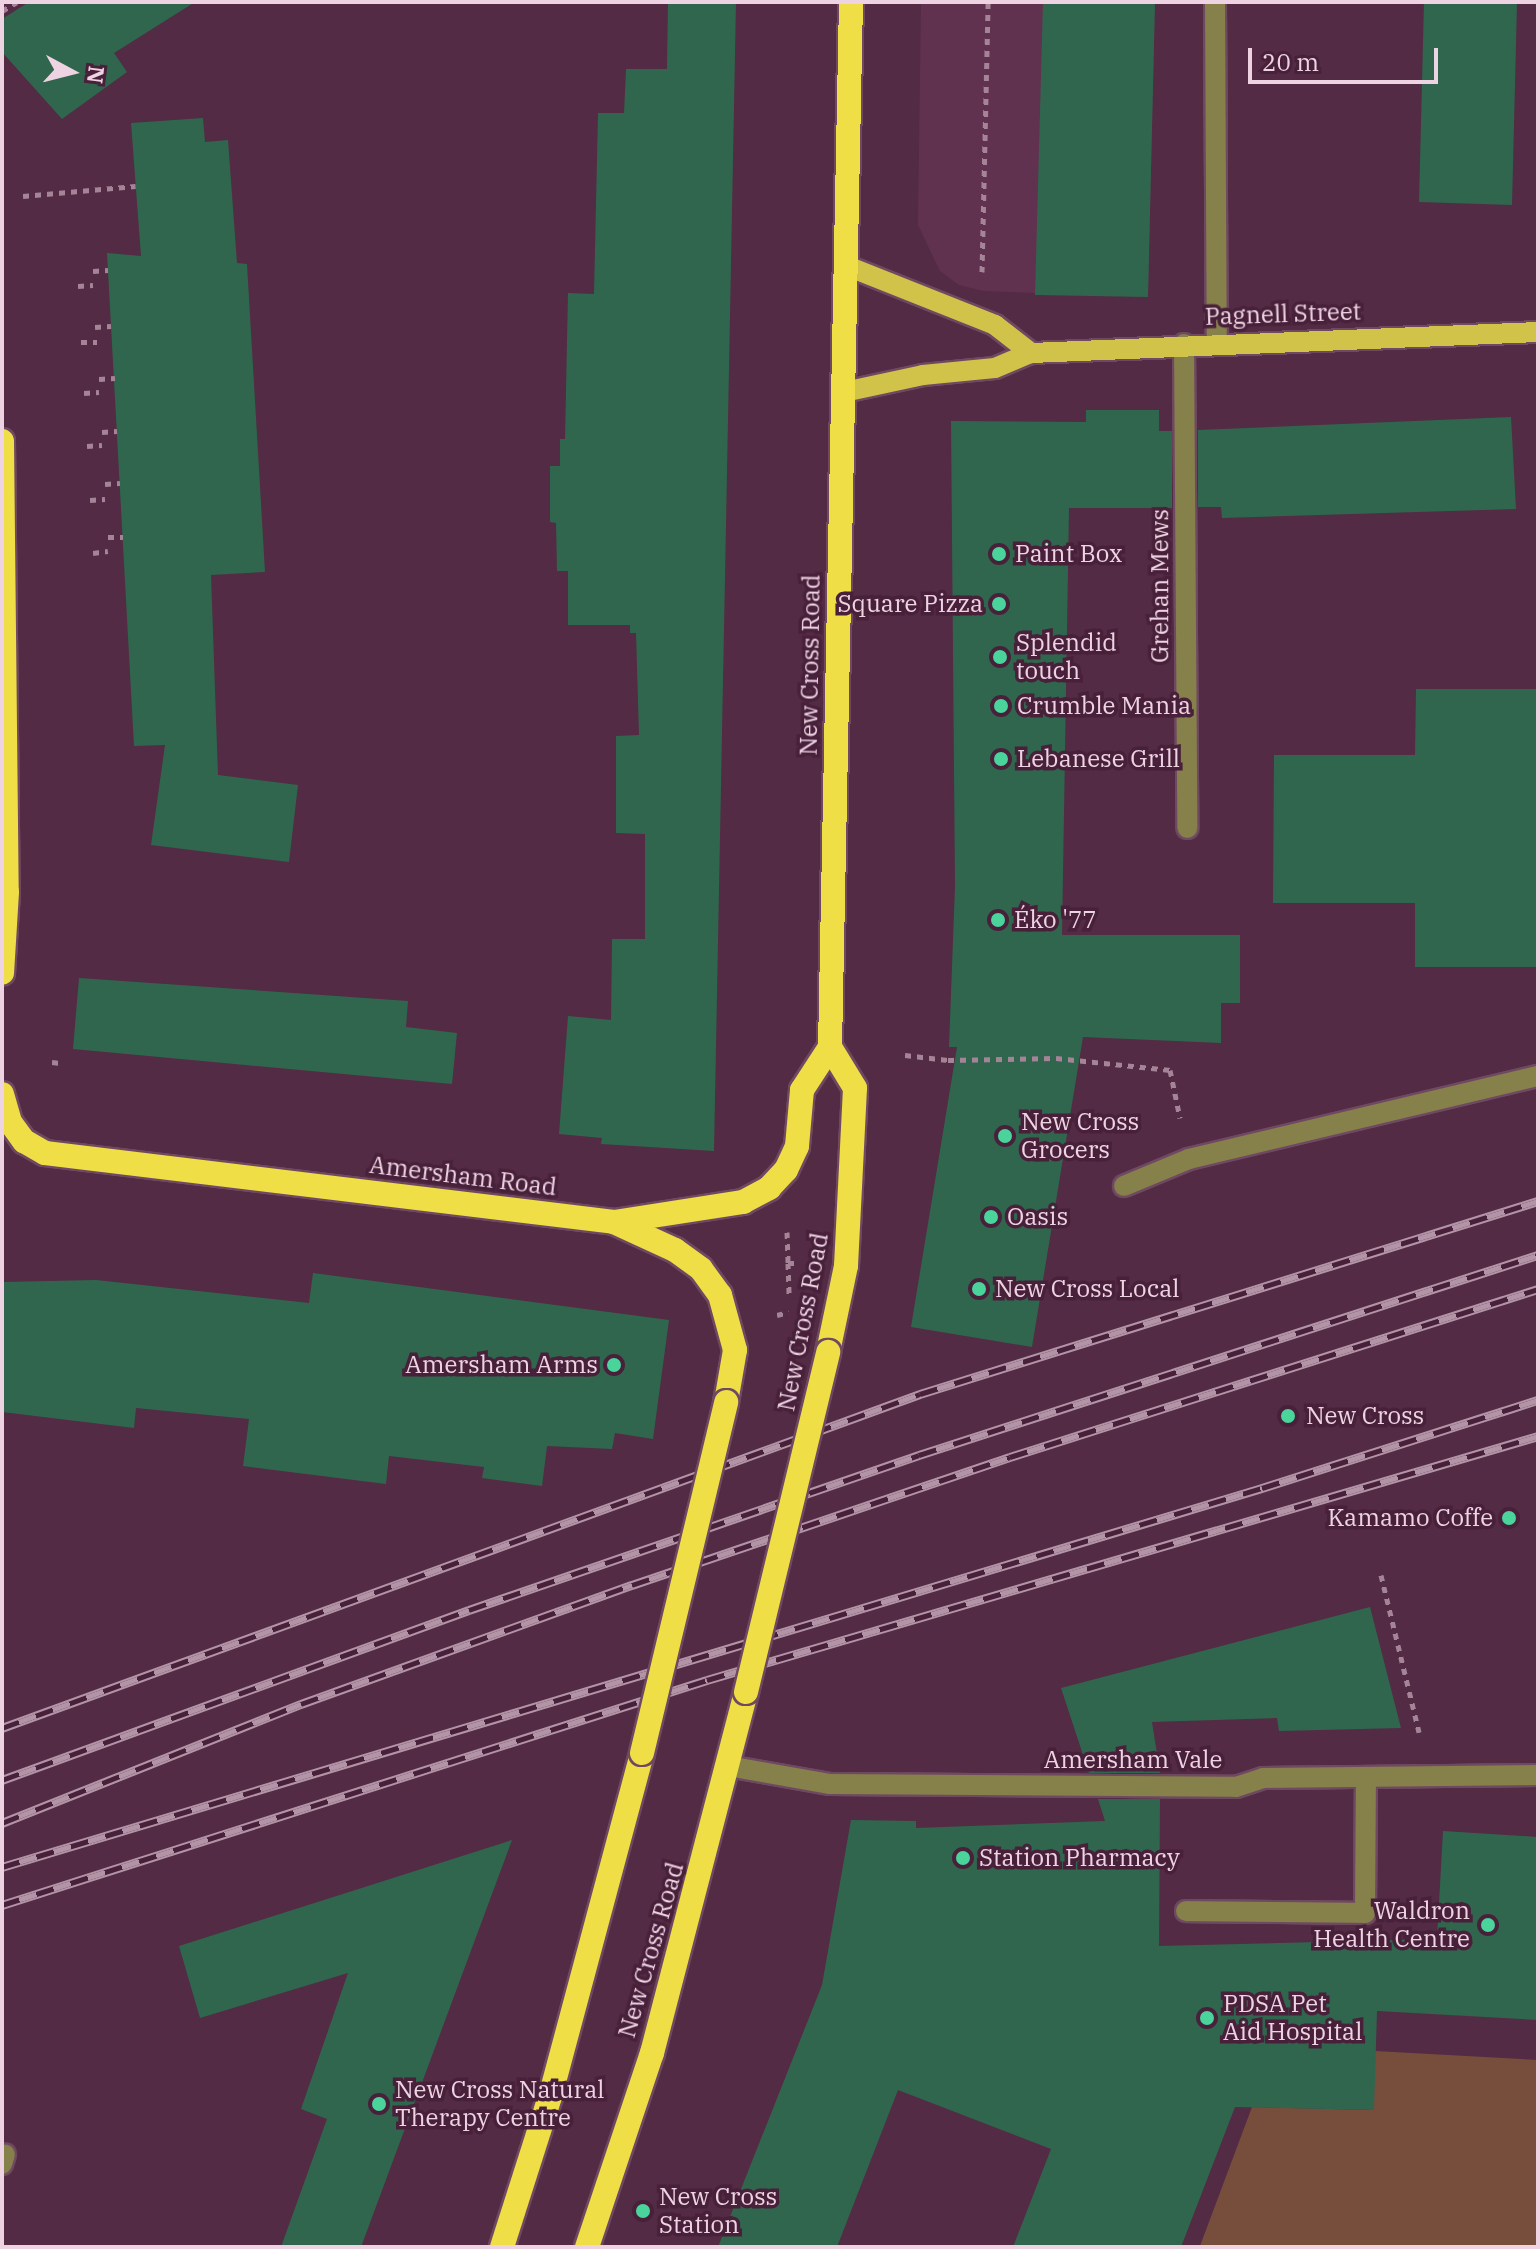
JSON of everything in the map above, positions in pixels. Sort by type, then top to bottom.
[{"type":"highway","name":"New Cross Road","points":[[587,2247],[652,2053],[728,1766],[828,1352],[848,1253],[855,1088],[830,1047],[851,2]]},
{"type":"highway","points":[[2,441],[7,892],[2,973]]},
{"type":"highway","name":"Amersham Road","points":[[6,1123],[24,1141],[45,1153],[614,1222],[743,1202],[769,1188],[797,1146],[802,1090],[830,1047]]},
{"type":"highway","points":[[2,1094],[6,1123]]},
{"type":"highway","points":[[502,2247],[550,2097],[642,1753],[726,1402],[735,1350],[720,1295],[701,1269],[675,1250],[614,1222]]},
{"type":"main road","points":[[847,266],[995,325],[1031,353]]},
{"type":"main road","name":"Pagnell Street","points":[[844,392],[923,375],[995,368],[1031,353],[1217,342],[1538,332]]},
{"type":"street","points":[[1215,2],[1217,342]]},
{"type":"street","name":"Grehan Mews","points":[[1184,344],[1187,828]]},
{"type":"street","points":[[1124,1186],[1189,1159],[1538,1076]]},
{"type":"street","name":"Amersham Vale","points":[[728,1766],[830,1784],[1236,1787],[1263,1778],[1538,1775]]},
{"type":"street","points":[[1186,1911],[1365,1913],[1366,1777]]},
{"type":"path","points":[[2,11],[17,2]]},
{"type":"path","points":[[982,285],[988,2]]},
{"type":"path","points":[[23,196],[136,186]]},
{"type":"path","points":[[93,271],[108,270]]},
{"type":"path","points":[[78,286],[93,285]]},
{"type":"path","points":[[95,327],[111,326]]},
{"type":"path","points":[[81,342],[97,342]]},
{"type":"path","points":[[99,379],[115,378]]},
{"type":"path","points":[[84,393],[99,392]]},
{"type":"path","points":[[102,432],[117,431]]},
{"type":"path","points":[[87,446],[102,445]]},
{"type":"path","points":[[105,484],[120,483]]},
{"type":"path","points":[[90,500],[105,499]]},
{"type":"path","points":[[108,537],[123,537]]},
{"type":"path","points":[[93,553],[108,551]]},
{"type":"path","points":[[905,1055],[948,1060],[1056,1058],[1170,1070],[1189,1159]]},
{"type":"path","points":[[52,1062],[60,1063]]},
{"type":"path","points":[[777,1315],[790,1312],[787,1223]]},
{"type":"path","points":[[788,1263],[810,1262]]},
{"type":"path","points":[[1381,1575],[1420,1737]]},
{"type":"shaded area","points":[[921,2],[1155,2],[1148,297],[983,291],[959,285],[940,271],[918,225]]},
{"type":"shaded area","points":[[1375,2051],[1538,2060],[1538,2247],[1200,2246],[1252,2107],[1373,2110]]},
{"type":"building","points":[[29,2],[195,2],[114,53],[127,72],[62,119],[2,52],[2,19]]},
{"type":"building","points":[[668,2],[736,2],[714,1151],[601,1144],[602,1138],[559,1134],[568,1016],[611,1020],[612,939],[645,939],[645,834],[616,833],[616,736],[639,735],[636,633],[630,633],[630,625],[568,625],[568,571],[557,571],[556,523],[550,522],[550,466],[560,466],[560,439],[565,439],[568,293],[594,294],[598,113],[624,113],[626,69],[667,69]]},
{"type":"building","points":[[1043,2],[1155,2],[1148,297],[1035,295]]},
{"type":"building","points":[[1424,2],[1517,2],[1512,205],[1419,202]]},
{"type":"building","points":[[203,118],[205,142],[228,140],[237,263],[247,264],[265,572],[211,575],[218,775],[298,785],[289,862],[151,845],[165,745],[134,746],[107,253],[141,256],[131,123]]},
{"type":"building","points":[[1086,410],[1159,410],[1159,431],[1172,431],[1172,508],[1069,508],[1062,935],[1240,935],[1240,1003],[1221,1003],[1221,1043],[1083,1037],[1032,1347],[911,1327],[957,1047],[949,1047],[955,886],[951,421],[1086,422]]},
{"type":"building","points":[[1511,417],[1516,509],[1222,518],[1221,507],[1198,507],[1198,430]]},
{"type":"building","points":[[1416,689],[1538,689],[1538,967],[1415,967],[1415,903],[1273,903],[1274,755],[1415,755]]},
{"type":"building","points":[[79,978],[408,1001],[406,1027],[457,1033],[452,1084],[73,1049]]},
{"type":"building","points":[[313,1273],[669,1320],[653,1439],[615,1433],[612,1449],[547,1446],[542,1486],[482,1478],[484,1467],[389,1456],[386,1484],[243,1466],[249,1419],[136,1408],[134,1428],[2,1412],[2,1282],[96,1280],[309,1303]]},
{"type":"building","points":[[1370,1607],[1401,1728],[1279,1731],[1277,1718],[1152,1722],[1160,1773],[1089,1773],[1061,1688]]},
{"type":"building","points":[[1098,1799],[1160,1799],[1159,1946],[1437,1939],[1443,1831],[1538,1837],[1538,2020],[1377,2011],[1374,2110],[1235,2107],[1181,2247],[1013,2247],[1051,2149],[898,2090],[837,2247],[718,2247],[822,1985],[851,1820],[916,1821],[916,1828],[1105,1821]]},
{"type":"building","points":[[512,1840],[361,2247],[281,2247],[327,2119],[301,2109],[348,1973],[200,2018],[179,1946]]},
{"type":"railway","points":[[2,1728],[920,1394],[1538,1201]]},
{"type":"railway","points":[[2,1780],[469,1610],[919,1455],[1538,1255]]},
{"type":"railway","points":[[2,1823],[301,1704],[632,1585],[1010,1457],[1538,1289]]},
{"type":"railway","points":[[2,1867],[1262,1488],[1538,1400]]},
{"type":"railway","points":[[2,1905],[707,1680],[1538,1436]]},
{"type":"place","name":"Paint Box","points":[[999,554]]},
{"type":"place","name":"Square Pizza","points":[[999,604]]},
{"type":"place","name":"Splendid touch","points":[[1000,657]]},
{"type":"place","name":"Crumble Mania","points":[[1001,706]]},
{"type":"place","name":"Lebanese Grill","points":[[1001,759]]},
{"type":"place","name":"Éko '77","points":[[998,920]]},
{"type":"place","name":"New Cross Grocers","points":[[1005,1136]]},
{"type":"place","name":"Oasis","points":[[991,1217]]},
{"type":"place","name":"New Cross Local","points":[[979,1289]]},
{"type":"place","name":"Amersham Arms","points":[[614,1365]]},
{"type":"place","name":"New Cross","points":[[1288,1416]]},
{"type":"place","name":"Kamamo Coffe","points":[[1509,1518]]},
{"type":"place","name":"Station Pharmacy","points":[[963,1858]]},
{"type":"place","name":"Waldron Health Centre","points":[[1488,1925]]},
{"type":"place","name":"PDSA Pet Aid Hospital","points":[[1207,2018]]},
{"type":"place","name":"New Cross Natural Therapy Centre","points":[[379,2104]]},
{"type":"place","name":"New Cross Station","points":[[643,2211]]}]
